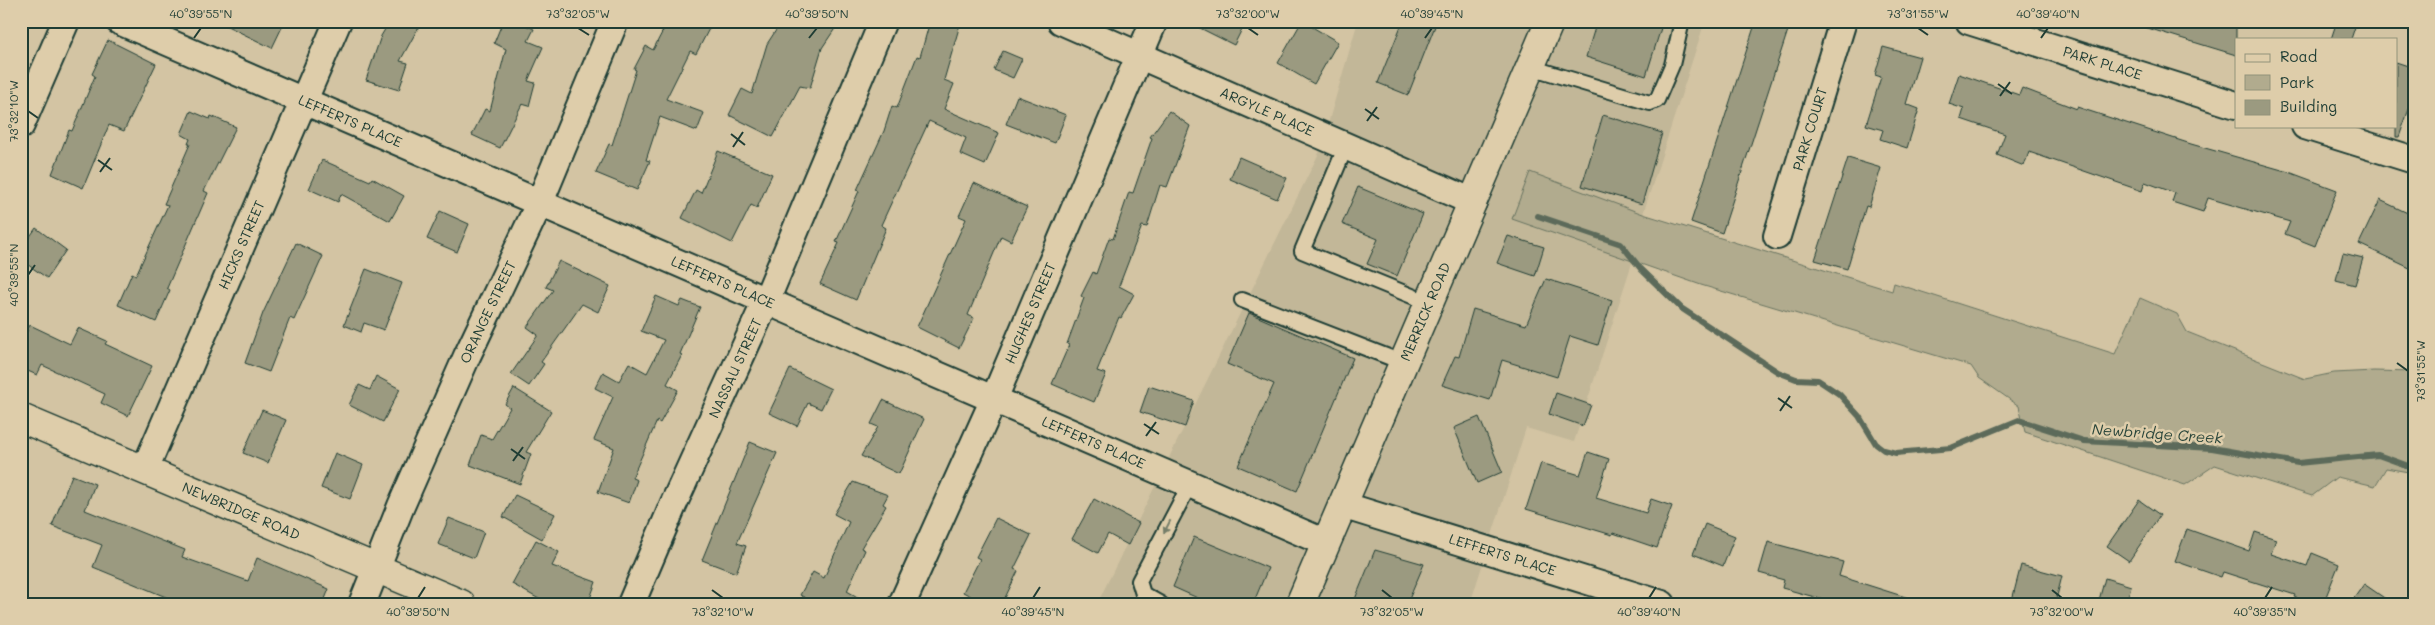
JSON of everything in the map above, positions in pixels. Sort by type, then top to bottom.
[{"type":"main road","name":"MERRICK ROAD","points":[[1300,604],[1550,21]]},
{"type":"main road","name":"NEWBRIDGE ROAD","points":[[21,418],[461,604]]},
{"type":"street","points":[[23,118],[66,21]]},
{"type":"street","name":"LEFFERTS PLACE","points":[[119,21],[1326,543]]},
{"type":"street","name":"HICKS STREET","points":[[145,469],[338,21]]},
{"type":"street","name":"ORANGE STREET","points":[[362,604],[400,506],[463,365],[540,202],[615,21]]},
{"type":"street","name":"NASSAU STREET","points":[[631,604],[674,503],[766,301],[883,21]]},
{"type":"street","name":"ARGYLE PLACE","points":[[1061,21],[1473,202]]},
{"type":"street","name":"HUGHES STREET","points":[[902,604],[994,399],[1154,21]]},
{"type":"street","name":"PARK COURT","points":[[1777,236],[1843,21]]},
{"type":"street","name":"PARK PLACE","points":[[1969,21],[2235,105]]},
{"type":"street","points":[[2311,128],[2414,160]]},
{"type":"street","name":"LEFFERTS PLACE","points":[[1342,506],[1662,604]]},
{"type":"lane","points":[[1530,68],[1650,103],[1657,100],[1672,65],[1682,21]]},
{"type":"lane","points":[[1346,146],[1302,251],[1429,303]]},
{"type":"lane","points":[[1242,300],[1404,363]]},
{"type":"lane","points":[[1161,604],[1143,594],[1139,581],[1190,484]]},
{"type":"shaded area","points":[[1358,21],[1705,21],[1643,214],[1632,263],[1574,442],[1526,428],[1470,604],[1097,604],[1320,151]]},
{"type":"green space","points":[[1530,172],[1643,214],[1892,291],[1894,283],[2115,354],[2140,298],[2177,314],[2187,332],[2305,379],[2334,373],[2414,372],[2414,473],[2386,468],[2375,486],[2337,477],[2312,496],[2215,465],[2185,485],[2025,432],[2019,406],[1979,378],[1971,366],[1701,285],[1512,219]]},
{"type":"building","points":[[217,21],[285,21],[272,48]]},
{"type":"building","points":[[390,21],[422,21],[400,61],[408,63],[399,90],[366,80],[381,36]]},
{"type":"building","points":[[503,21],[516,21],[534,29],[528,41],[543,47],[528,81],[535,83],[529,106],[522,104],[500,148],[472,135],[485,109],[490,111],[506,49],[494,43]]},
{"type":"building","points":[[668,21],[713,21],[696,54],[690,51],[666,99],[704,113],[697,131],[660,117],[646,160],[650,161],[637,190],[596,173],[609,144],[612,145],[636,70],[634,69],[646,46],[653,50]]},
{"type":"building","points":[[782,21],[840,21],[822,48],[810,88],[800,86],[773,137],[729,115],[742,89],[752,94],[767,44]]},
{"type":"building","points":[[930,21],[961,21],[944,80],[954,84],[944,109],[999,133],[985,165],[960,154],[966,138],[929,121],[881,225],[886,228],[856,300],[820,284],[839,243],[836,242],[884,131],[892,106],[897,108],[917,56],[920,57]]},
{"type":"building","points":[[1186,21],[1246,21],[1234,45]]},
{"type":"building","points":[[1302,21],[1338,42],[1314,84],[1278,63]]},
{"type":"building","points":[[1403,21],[1437,21],[1408,95],[1378,83]]},
{"type":"building","points":[[1597,21],[1639,21],[1661,28],[1646,76],[1586,57]]},
{"type":"building","points":[[1756,21],[1791,21],[1722,233],[1691,222]]},
{"type":"building","points":[[2142,21],[2217,21],[2236,27],[2235,55],[2141,26]]},
{"type":"building","points":[[2337,21],[2357,21],[2351,38],[2331,38]]},
{"type":"building","points":[[108,40],[156,64],[124,131],[109,125],[83,188],[52,174],[69,130],[72,131],[95,76],[92,74]]},
{"type":"building","points":[[1883,47],[1920,57],[1906,104],[1919,109],[1907,148],[1880,139],[1883,130],[1866,125],[1881,77],[1875,75]]},
{"type":"building","points":[[1003,51],[1022,59],[1013,78],[994,70]]},
{"type":"building","points":[[2398,63],[2414,68],[2414,95],[2399,137],[2396,137],[2396,128],[2398,128]]},
{"type":"building","points":[[1959,74],[2019,95],[2022,88],[2077,109],[2077,107],[2191,144],[2289,172],[2337,190],[2315,246],[2285,234],[2290,222],[2208,198],[2203,212],[2172,202],[2175,193],[2145,182],[2142,191],[2029,152],[2024,166],[1997,155],[2005,134],[1961,119],[1964,109],[1949,104]]},
{"type":"building","points":[[1017,96],[1066,115],[1055,143],[1006,124]]},
{"type":"building","points":[[191,111],[210,119],[211,116],[236,127],[204,191],[208,193],[167,288],[170,290],[156,322],[118,305],[132,273],[136,275],[168,205],[164,204],[190,144],[188,144],[190,139],[181,134]]},
{"type":"building","points":[[1169,111],[1190,126],[1167,187],[1160,185],[1147,227],[1142,226],[1119,286],[1134,294],[1121,318],[1119,317],[1097,371],[1106,374],[1094,402],[1052,384],[1069,345],[1067,344],[1084,298],[1081,296],[1093,272],[1096,274],[1109,238],[1113,239],[1129,192],[1133,193],[1152,138],[1150,137]]},
{"type":"building","points":[[1603,115],[1662,133],[1642,204],[1582,186]]},
{"type":"building","points":[[718,151],[772,174],[757,208],[751,205],[732,243],[682,218],[696,190],[701,193]]},
{"type":"building","points":[[1239,157],[1287,178],[1277,199],[1230,179]]},
{"type":"building","points":[[1848,158],[1881,168],[1869,207],[1866,206],[1847,269],[1815,260]]},
{"type":"building","points":[[322,160],[370,181],[372,178],[404,196],[390,221],[341,194],[338,202],[309,189]]},
{"type":"building","points":[[974,183],[1027,207],[1011,241],[1001,236],[968,315],[974,318],[959,348],[917,327],[966,219],[959,216]]},
{"type":"building","points":[[1358,187],[1423,214],[1397,276],[1367,264],[1378,239],[1342,224]]},
{"type":"building","points":[[2380,200],[2414,216],[2414,270],[2359,244]]},
{"type":"building","points":[[440,211],[469,224],[457,252],[427,239]]},
{"type":"building","points":[[36,228],[66,250],[47,278],[21,260],[21,249]]},
{"type":"building","points":[[1508,236],[1544,247],[1535,276],[1497,263]]},
{"type":"building","points":[[296,243],[323,256],[294,320],[290,318],[269,372],[245,363],[263,313]]},
{"type":"building","points":[[2343,253],[2363,258],[2355,285],[2336,280]]},
{"type":"building","points":[[559,261],[610,286],[598,312],[582,304],[541,362],[544,364],[529,386],[511,374],[538,335],[527,327],[553,290],[546,287]]},
{"type":"building","points":[[366,269],[402,283],[384,330],[364,323],[361,332],[344,325]]},
{"type":"building","points":[[1546,279],[1612,300],[1598,345],[1570,336],[1557,377],[1502,360],[1490,400],[1442,385],[1455,356],[1459,357],[1473,309],[1526,325]]},
{"type":"building","points":[[656,296],[679,306],[682,300],[700,307],[680,354],[682,355],[667,384],[678,390],[660,423],[657,421],[632,478],[637,480],[629,503],[598,492],[614,448],[594,440],[613,397],[595,388],[603,372],[619,381],[629,363],[647,373],[664,340],[641,331]]},
{"type":"building","points":[[1249,313],[1353,358],[1297,491],[1238,466],[1274,384],[1227,364]]},
{"type":"building","points":[[30,325],[70,344],[78,328],[107,341],[105,344],[152,366],[128,416],[101,403],[105,394],[42,365],[37,375],[21,368],[21,344]]},
{"type":"building","points":[[790,369],[831,389],[821,409],[808,403],[797,426],[769,413]]},
{"type":"building","points":[[376,376],[400,389],[383,422],[349,405],[359,385],[370,390]]},
{"type":"building","points":[[1149,386],[1194,401],[1185,427],[1140,412]]},
{"type":"building","points":[[514,388],[551,411],[526,452],[531,454],[520,484],[470,465],[481,435],[492,439],[510,408],[505,404]]},
{"type":"building","points":[[1556,393],[1591,405],[1583,426],[1549,414]]},
{"type":"building","points":[[883,400],[924,419],[899,474],[861,456],[878,427],[871,424]]},
{"type":"building","points":[[262,410],[286,420],[268,463],[243,453]]},
{"type":"building","points":[[1479,417],[1502,472],[1477,483],[1454,428]]},
{"type":"building","points":[[750,442],[777,453],[737,543],[746,546],[736,573],[702,560]]},
{"type":"building","points":[[1588,452],[1609,459],[1596,498],[1646,513],[1651,499],[1672,506],[1657,548],[1613,533],[1612,535],[1526,509],[1541,463],[1580,475]]},
{"type":"building","points":[[335,453],[363,465],[350,499],[321,488]]},
{"type":"building","points":[[72,475],[95,484],[85,510],[185,550],[182,557],[248,581],[257,558],[329,589],[323,604],[183,604],[93,567],[102,545],[52,526]]},
{"type":"building","points":[[853,482],[888,495],[883,504],[886,506],[861,548],[865,550],[847,591],[870,604],[816,604],[800,595],[813,572],[824,578],[849,522],[834,514]]},
{"type":"building","points":[[515,495],[555,514],[542,539],[503,517]]},
{"type":"building","points":[[1094,499],[1139,523],[1128,545],[1108,534],[1098,553],[1072,539]]},
{"type":"building","points":[[2139,500],[2160,515],[2129,561],[2107,546]]},
{"type":"building","points":[[449,518],[484,532],[474,558],[438,544]]},
{"type":"building","points":[[996,518],[1031,535],[1014,569],[1018,571],[1002,604],[986,604],[963,592],[980,559],[976,557]]},
{"type":"building","points":[[1705,524],[1735,536],[1723,566],[1693,554]]},
{"type":"building","points":[[2187,529],[2249,551],[2255,532],[2276,539],[2271,554],[2307,566],[2312,553],[2339,564],[2323,604],[2311,604],[2294,597],[2295,595],[2223,572],[2221,577],[2175,561]]},
{"type":"building","points":[[1194,537],[1268,568],[1253,604],[1211,604],[1173,587]]},
{"type":"building","points":[[536,540],[559,552],[552,566],[596,582],[588,604],[548,604],[512,584]]},
{"type":"building","points":[[1768,542],[1843,562],[1839,576],[1915,600],[1914,604],[1840,604],[1782,588],[1784,580],[1759,573]]},
{"type":"building","points":[[1375,550],[1424,564],[1407,604],[1353,604]]},
{"type":"building","points":[[2021,565],[2062,576],[2055,604],[2011,604]]},
{"type":"building","points":[[2105,578],[2131,586],[2126,604],[2098,604]]},
{"type":"building","points":[[2364,584],[2393,604],[2350,604]]},
{"type":"waterway","name":"Newbridge Creek","points":[[1538,216],[1621,244],[1641,269],[1681,308],[1778,372],[1796,379],[1818,380],[1839,394],[1859,416],[1876,444],[1884,450],[1896,453],[1951,448],[2019,420],[2084,441],[2212,448],[2298,463],[2378,455],[2414,468]]}]
